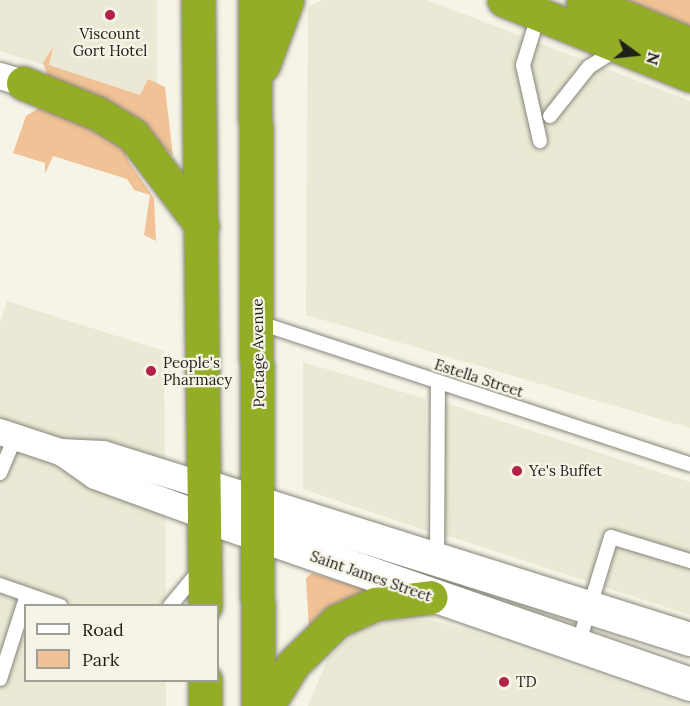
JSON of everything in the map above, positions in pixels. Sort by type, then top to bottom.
[{"type":"highway","points":[[198,0],[205,604]]},
{"type":"highway","name":"Portage Avenue","points":[[255,0],[260,502],[258,706]]},
{"type":"highway","points":[[255,87],[287,0]]},
{"type":"highway","points":[[504,0],[537,14],[622,33],[690,44]]},
{"type":"highway","points":[[583,0],[622,33],[690,75]]},
{"type":"highway","points":[[12,79],[97,113],[133,135],[202,226]]},
{"type":"highway","points":[[267,706],[292,664],[337,621],[375,604],[431,597]]},
{"type":"highway","points":[[205,682],[205,706]]},
{"type":"main road","name":"Saint James Street","points":[[205,501],[260,502],[690,639]]},
{"type":"main road","name":"Saint James Street","points":[[205,501],[260,536],[431,597],[690,684]]},
{"type":"street","name":"Saint James Street","points":[[7,434],[60,452],[95,476],[205,501]]},
{"type":"lane","points":[[537,14],[524,65],[540,141]]},
{"type":"lane","points":[[550,116],[622,33]]},
{"type":"lane","name":"Estella Street","points":[[257,322],[690,464]]},
{"type":"lane","points":[[437,558],[438,382]]},
{"type":"lane","points":[[0,473],[7,434]]},
{"type":"lane","points":[[577,647],[610,537],[690,561]]},
{"type":"lane","points":[[172,604],[205,563]]},
{"type":"lane","points":[[0,585],[54,604]]},
{"type":"lane","points":[[24,604],[27,595]]},
{"type":"lane","points":[[0,679],[24,604]]},
{"type":"shaded area","points":[[0,0],[157,0],[157,101],[0,51]]},
{"type":"shaded area","points":[[322,0],[427,0],[690,101],[690,428],[306,315],[308,7]]},
{"type":"shaded area","points":[[7,301],[164,351],[166,604],[24,604],[24,682],[166,682],[166,706],[0,706],[0,323]]},
{"type":"shaded area","points":[[303,362],[426,399],[427,531],[303,489]]},
{"type":"shaded area","points":[[445,403],[690,482],[690,615],[445,535]]},
{"type":"shaded area","points":[[390,620],[430,620],[468,630],[690,706],[308,706],[327,660],[355,632]]},
{"type":"green space","points":[[617,0],[690,0],[690,29]]},
{"type":"green space","points":[[53,47],[49,65],[140,95],[148,79],[165,87],[173,156],[151,136],[48,77],[43,63]]},
{"type":"green space","points":[[42,106],[130,147],[125,153],[129,162],[154,198],[156,241],[144,235],[150,195],[134,190],[127,179],[53,156],[45,174],[45,163],[13,153],[26,116]]},
{"type":"green space","points":[[312,573],[367,590],[309,628],[306,578]]},
{"type":"place","name":"Viscount Gort Hotel","points":[[110,15]]},
{"type":"place","name":"People's Pharmacy","points":[[151,371]]},
{"type":"place","name":"Ye's Buffet","points":[[517,471]]},
{"type":"place","name":"TD","points":[[504,682]]}]
